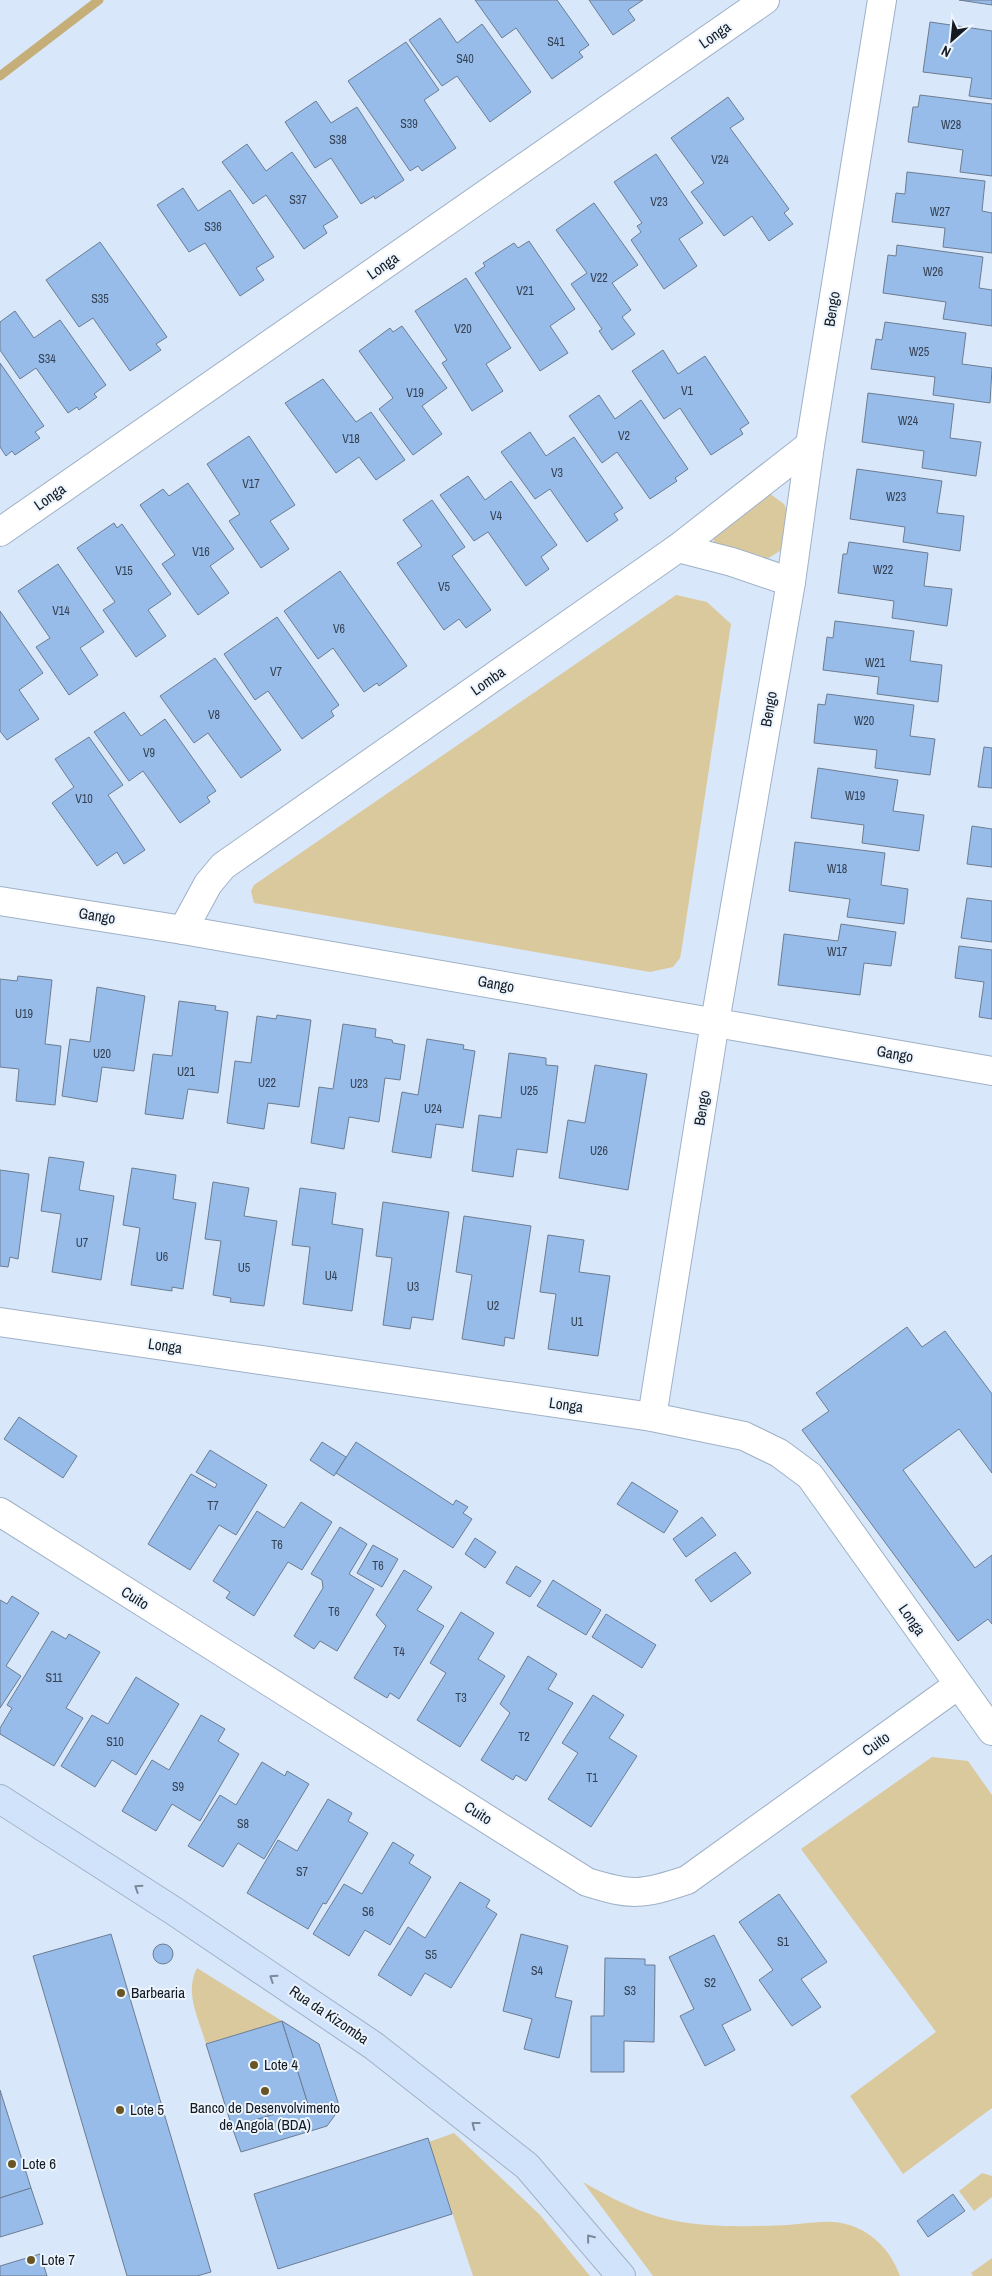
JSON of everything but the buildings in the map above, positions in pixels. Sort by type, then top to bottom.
[{"type":"main road","name":"Rua da Kizomba","points":[[0,1800],[177,1913],[374,2046],[526,2166],[621,2276]]},
{"type":"street","name":"Longa","points":[[0,532],[765,0]]},
{"type":"street","name":"Bengo","points":[[652,1418],[715,1022],[790,582],[810,445],[882,0]]},
{"type":"street","name":"Lomba","points":[[182,930],[208,884],[223,866],[678,548],[810,445]]},
{"type":"street","points":[[678,548],[732,562],[790,582]]},
{"type":"street","name":"Gango","points":[[0,901],[182,930],[992,1071]]},
{"type":"street","name":"Longa","points":[[0,1322],[652,1418],[744,1436],[779,1454],[810,1476],[992,1732]]},
{"type":"street","name":"Cuito","points":[[0,1512],[587,1882],[621,1892],[652,1892],[686,1880],[958,1685]]},
{"type":"shaded area","points":[[769,493],[784,504],[787,511],[783,545],[780,551],[767,559],[714,544],[713,535]]},
{"type":"shaded area","points":[[676,595],[707,602],[731,624],[682,947],[680,958],[673,967],[650,972],[254,903],[251,891],[254,885]]},
{"type":"shaded area","points":[[932,1757],[968,1761],[992,1795],[992,2108],[903,2174],[850,2096],[936,2032],[801,1849]]},
{"type":"shaded area","points":[[197,1968],[282,2021],[206,2044],[192,1996],[193,1977]]},
{"type":"shaded area","points":[[454,2133],[540,2215],[590,2276],[473,2276],[429,2142]]},
{"type":"shaded area","points":[[982,2173],[992,2176],[992,2197],[974,2211],[959,2191]]},
{"type":"shaded area","points":[[583,2182],[642,2211],[690,2223],[738,2226],[833,2222],[856,2227],[866,2232],[883,2247],[896,2265],[900,2276],[653,2276]]},
{"type":"shaded area","points":[[992,2258],[992,2276],[973,2276],[971,2273]]},
{"type":"waterway","points":[[0,76],[99,0]]},
{"type":"place","name":"Barbearia","points":[[121,1993]]},
{"type":"place","name":"Lote 4","points":[[254,2065]]},
{"type":"place","name":"Banco de Desenvolvimento de Angola (BDA)","points":[[265,2091]]},
{"type":"place","name":"Lote 5","points":[[120,2110]]},
{"type":"place","name":"Lote 6","points":[[12,2164]]},
{"type":"place","name":"Lote 7","points":[[31,2260]]}]
